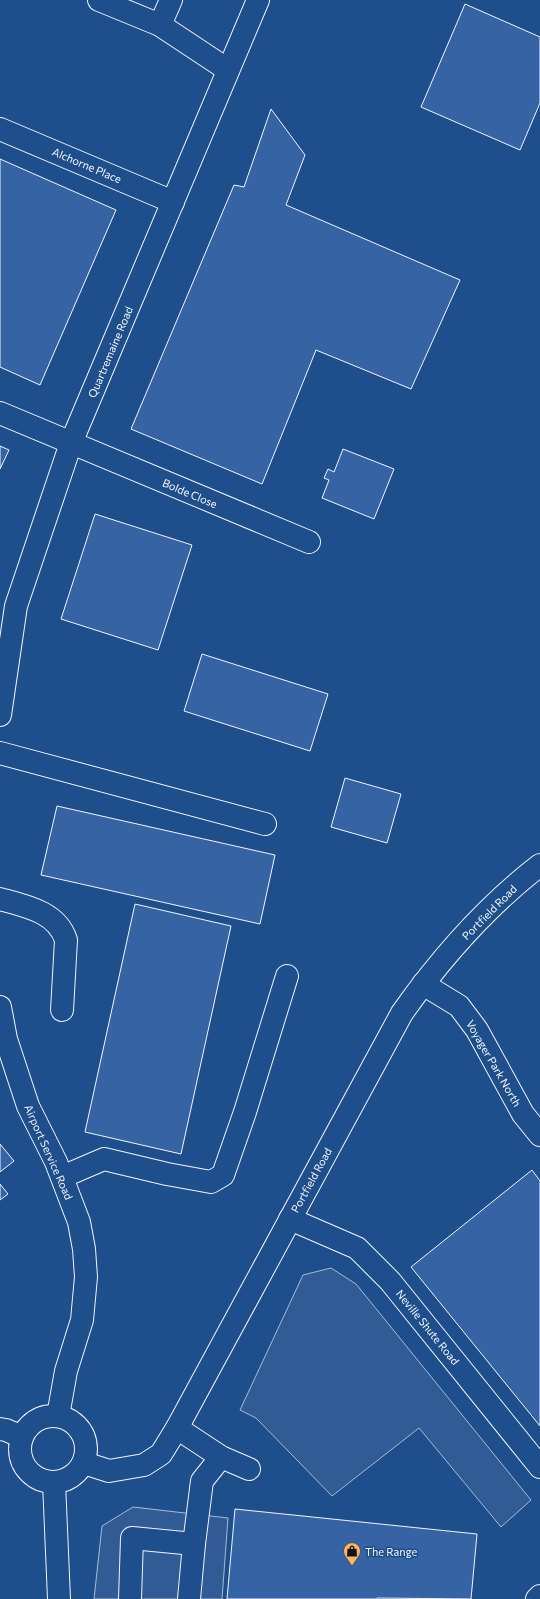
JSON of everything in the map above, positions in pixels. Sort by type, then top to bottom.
[{"type":"street","points":[[99,0],[160,25],[228,70]]},
{"type":"street","points":[[160,25],[170,0]]},
{"type":"street","name":"Quartremaine Road","points":[[0,715],[2,684],[16,606],[71,443],[258,0]]},
{"type":"street","name":"Alchorne Place","points":[[0,129],[173,202]]},
{"type":"street","points":[[0,413],[71,443]]},
{"type":"street","name":"Bolde Close","points":[[71,443],[309,542]]},
{"type":"street","points":[[0,753],[265,824]]},
{"type":"street","name":"Portfield Road","points":[[84,1463],[109,1471],[144,1465],[161,1454],[177,1428],[402,1013],[423,984],[473,926],[518,882],[540,864]]},
{"type":"street","points":[[0,899],[37,910],[52,919],[63,930],[66,940],[62,1010]]},
{"type":"street","points":[[62,1177],[104,1158],[167,1174],[211,1182],[224,1175],[287,976]]},
{"type":"street","name":"Voyager Park North","points":[[423,984],[460,1006],[477,1030],[524,1114],[540,1135]]},
{"type":"street","name":"Airport Service Road","points":[[0,1007],[6,1039],[28,1106],[62,1177],[79,1222],[84,1249],[86,1277],[82,1320],[66,1371],[58,1416]]},
{"type":"street","name":"Neville Shute Road","points":[[290,1219],[357,1248],[390,1281],[540,1467]]},
{"type":"street","points":[[50,1415],[69,1418],[83,1433],[87,1443],[87,1453],[84,1463],[79,1471],[72,1477],[63,1481],[45,1481],[29,1472],[24,1464],[20,1445],[22,1437],[26,1429],[33,1422],[50,1415]]},
{"type":"street","points":[[177,1428],[221,1457],[249,1469]]},
{"type":"street","points":[[0,1429],[22,1437]]},
{"type":"street","points":[[189,1599],[202,1481],[221,1457]]},
{"type":"street","points":[[54,1482],[59,1599]]},
{"type":"street","points":[[130,1599],[132,1538],[194,1544]]},
{"type":"street","points":[[537,1599],[540,1596]]},
{"type":"shaded area","points":[[331,1268],[356,1284],[531,1500],[501,1527],[419,1428],[332,1496],[256,1418],[240,1410],[303,1275]]},
{"type":"shaded area","points":[[133,1507],[228,1518],[222,1599],[94,1599],[102,1526]]},
{"type":"building","points":[[465,4],[540,37],[540,103],[520,150],[421,107]]},
{"type":"building","points":[[271,109],[305,155],[286,205],[460,280],[411,389],[316,350],[262,484],[131,429],[234,185],[244,187]]},
{"type":"building","points":[[0,159],[116,210],[40,385],[0,367]]},
{"type":"building","points":[[0,446],[9,450],[0,469]]},
{"type":"building","points":[[343,449],[394,469],[374,519],[322,498],[329,480],[324,478],[328,469],[334,472]]},
{"type":"building","points":[[95,514],[192,545],[158,650],[61,619]]},
{"type":"building","points":[[202,654],[328,694],[310,751],[184,711]]},
{"type":"building","points":[[345,778],[401,794],[387,843],[331,827]]},
{"type":"building","points":[[57,806],[275,855],[260,924],[41,875]]},
{"type":"building","points":[[135,904],[231,926],[181,1154],[85,1132]]},
{"type":"building","points":[[0,1144],[14,1161],[0,1172]]},
{"type":"building","points":[[532,1170],[540,1181],[540,1426],[411,1267]]},
{"type":"building","points":[[0,1184],[8,1194],[0,1200]]},
{"type":"building","name":"The Range","points":[[235,1509],[477,1534],[471,1599],[227,1599]]},
{"type":"place","name":"The Range","points":[[352,1566]]}]
